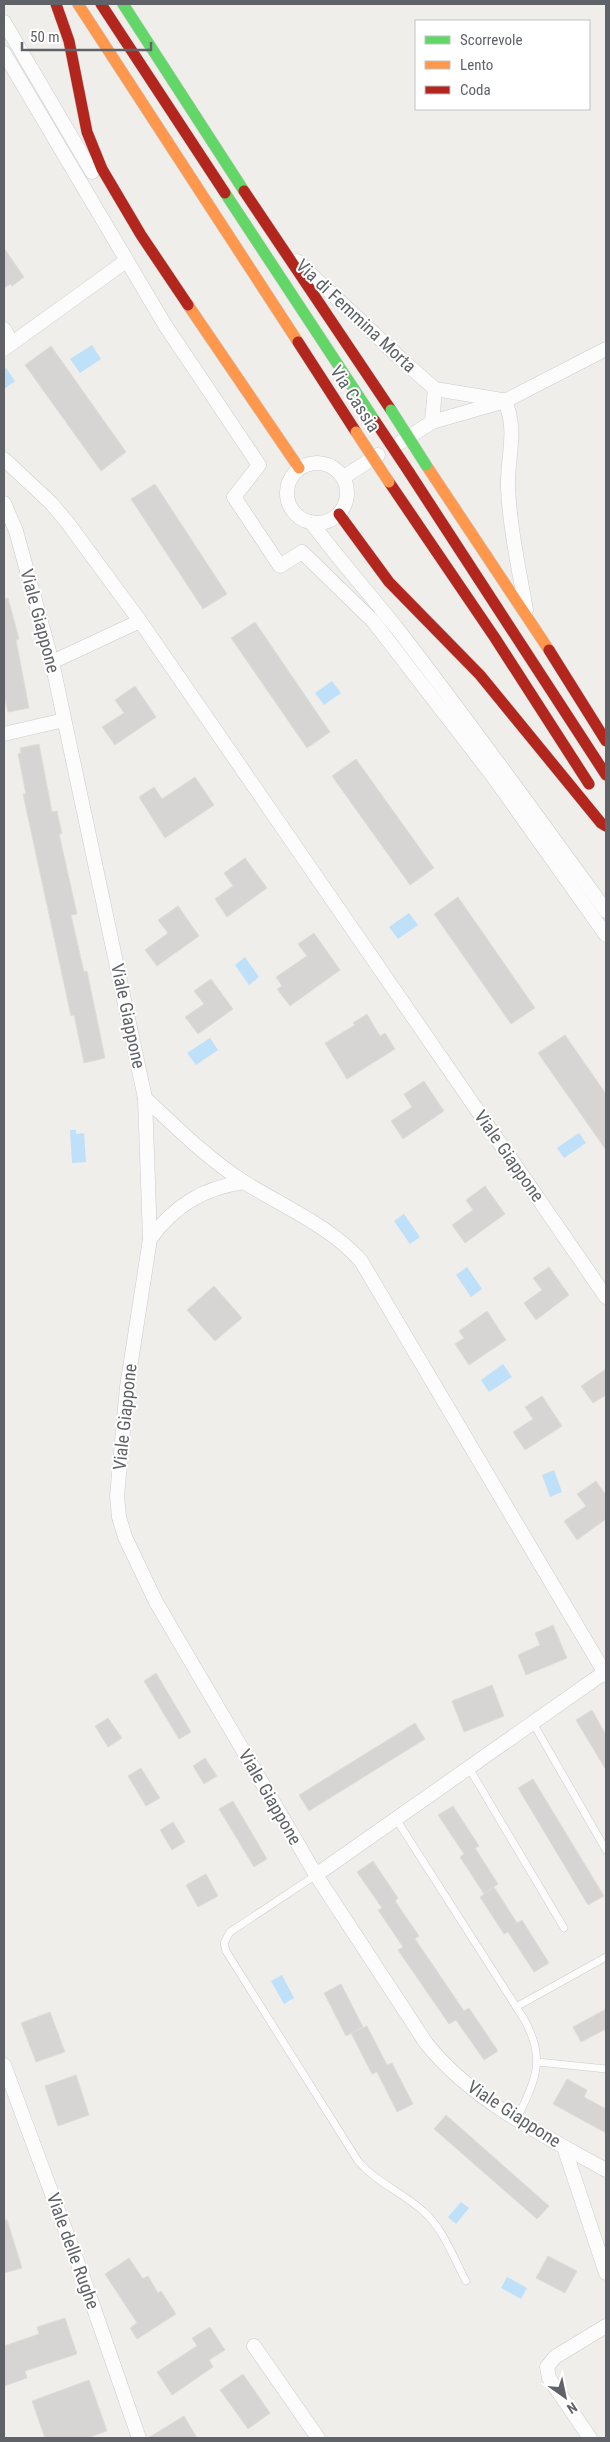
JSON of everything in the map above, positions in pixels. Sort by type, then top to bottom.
[{"type":"main road","points":[[56,4],[69,41],[87,132],[102,169],[141,235],[295,473]]},
{"type":"main road","name":"Via Cassia","points":[[78,4],[356,432],[495,638],[601,803]]},
{"type":"main road","name":"Via Cassia","points":[[101,4],[376,421],[606,775]]},
{"type":"main road","points":[[122,4],[278,243],[528,618],[606,741]]},
{"type":"main road","points":[[339,514],[388,582],[480,675],[601,823],[606,826]]},
{"type":"street","points":[[4,22],[110,202],[295,473]]},
{"type":"street","points":[[4,53],[165,325],[260,464],[234,497],[280,566],[302,552],[373,621],[492,775],[606,935]]},
{"type":"street","name":"Via di Femmina Morta","points":[[278,243],[401,359],[436,389]]},
{"type":"street","points":[[4,329],[8,346],[126,262]]},
{"type":"street","points":[[344,477],[432,422],[505,401],[606,349]]},
{"type":"street","points":[[432,422],[436,389],[505,401]]},
{"type":"street","points":[[505,401],[513,430],[508,477],[511,528],[528,618]]},
{"type":"street","name":"Viale Giappone","points":[[4,459],[51,503],[67,522],[140,621],[606,1297]]},
{"type":"street","points":[[311,522],[321,523],[339,514],[348,497],[344,477],[328,464],[318,462],[295,473],[286,486],[289,504],[294,512],[311,522],[342,564],[397,630],[606,911]]},
{"type":"street","name":"Viale Giappone","points":[[4,503],[16,531],[52,662],[146,1098],[150,1239],[127,1387],[117,1496],[119,1517],[125,1537],[156,1602],[316,1875],[435,2054],[463,2082],[517,2119],[606,2170]]},
{"type":"street","points":[[52,662],[140,621]]},
{"type":"street","points":[[4,734],[64,720]]},
{"type":"street","points":[[146,1098],[204,1152],[244,1182],[340,1240],[364,1266],[606,1673],[533,1722],[316,1875]]},
{"type":"street","points":[[150,1239],[176,1209],[198,1194],[226,1185],[244,1182]]},
{"type":"street","name":"Viale delle Rughe","points":[[4,2065],[84,2280],[139,2438]]},
{"type":"street","points":[[564,2147],[606,2273]]},
{"type":"street","points":[[590,2438],[549,2378],[546,2369],[549,2362],[555,2357],[606,2326]]},
{"type":"street","points":[[254,2346],[318,2438]]},
{"type":"lane","points":[[533,1722],[606,1850]]},
{"type":"lane","points":[[468,1768],[564,1928]]},
{"type":"lane","points":[[396,1818],[516,2007],[535,2042],[538,2062],[533,2084],[517,2119]]},
{"type":"lane","points":[[316,1875],[230,1932],[224,1943],[226,1951],[358,2161],[367,2170],[426,2214],[438,2231],[466,2281]]},
{"type":"lane","points":[[516,2007],[606,1957]]},
{"type":"lane","points":[[538,2062],[606,2069]]},
{"type":"water","points":[[92,345],[101,359],[80,373],[70,359]]},
{"type":"water","points":[[6,368],[15,381],[4,389],[4,370]]},
{"type":"water","points":[[332,681],[341,693],[324,705],[315,693]]},
{"type":"water","points":[[409,913],[418,925],[398,939],[389,927]]},
{"type":"water","points":[[245,957],[259,977],[249,985],[235,965]]},
{"type":"water","points":[[210,1038],[218,1050],[196,1065],[187,1053]]},
{"type":"water","points":[[70,1130],[76,1130],[76,1134],[84,1133],[86,1162],[72,1163]]},
{"type":"water","points":[[579,1133],[586,1143],[564,1158],[557,1148]]},
{"type":"water","points":[[404,1214],[420,1237],[410,1244],[394,1221]]},
{"type":"water","points":[[467,1267],[482,1289],[471,1297],[456,1275]]},
{"type":"water","points":[[503,1364],[512,1377],[489,1392],[481,1380]]},
{"type":"water","points":[[554,1470],[562,1492],[550,1497],[542,1475]]},
{"type":"water","points":[[282,1975],[294,1998],[284,2004],[271,1981]]},
{"type":"water","points":[[461,2202],[469,2208],[456,2224],[448,2217]]},
{"type":"water","points":[[507,2277],[527,2288],[521,2299],[501,2288]]},
{"type":"building","points":[[4,248],[24,277],[12,286],[10,284],[4,288]]},
{"type":"building","points":[[51,346],[126,452],[101,471],[25,365]]},
{"type":"building","points":[[155,484],[227,594],[203,609],[131,499]]},
{"type":"building","points":[[8,598],[19,639],[16,640],[29,708],[8,712],[4,696],[4,599]]},
{"type":"building","points":[[255,622],[330,732],[307,748],[231,638]]},
{"type":"building","points":[[135,686],[156,717],[115,745],[102,727],[124,713],[115,700]]},
{"type":"building","points":[[39,744],[52,812],[57,811],[62,834],[59,834],[77,914],[71,915],[84,972],[87,971],[105,1058],[84,1063],[74,1015],[71,1016],[23,794],[26,794],[18,754],[21,753],[20,748]]},
{"type":"building","points":[[356,759],[434,868],[410,885],[332,776]]},
{"type":"building","points":[[195,777],[214,805],[165,838],[139,797],[154,787],[162,799]]},
{"type":"building","points":[[245,858],[267,888],[227,917],[215,899],[233,886],[224,873]]},
{"type":"building","points":[[458,897],[535,1008],[511,1024],[434,914]]},
{"type":"building","points":[[178,906],[199,936],[157,966],[145,950],[168,933],[158,920]]},
{"type":"building","points":[[314,933],[340,970],[290,1006],[277,989],[282,986],[276,977],[307,956],[298,944]]},
{"type":"building","points":[[211,979],[233,1009],[198,1034],[185,1017],[204,1004],[194,991]]},
{"type":"building","points":[[367,1014],[380,1036],[385,1033],[395,1049],[347,1079],[325,1043],[355,1025],[353,1023]]},
{"type":"building","points":[[565,1035],[606,1094],[606,1150],[538,1053]]},
{"type":"building","points":[[424,1081],[444,1111],[403,1139],[391,1121],[412,1107],[404,1094]]},
{"type":"building","points":[[485,1186],[505,1214],[465,1243],[452,1225],[473,1210],[466,1200]]},
{"type":"building","points":[[549,1267],[569,1295],[536,1320],[524,1303],[542,1290],[533,1278]]},
{"type":"building","points":[[214,1286],[242,1318],[215,1341],[187,1310]]},
{"type":"building","points":[[487,1311],[506,1340],[469,1365],[455,1344],[464,1338],[459,1331]]},
{"type":"building","points":[[606,1369],[606,1395],[593,1403],[581,1386]]},
{"type":"building","points":[[542,1396],[562,1426],[525,1450],[513,1432],[533,1419],[525,1407]]},
{"type":"building","points":[[596,1481],[606,1495],[606,1519],[577,1540],[564,1521],[586,1506],[577,1494]]},
{"type":"building","points":[[553,1625],[567,1658],[526,1675],[518,1655],[540,1645],[535,1633]]},
{"type":"building","points":[[156,1673],[191,1732],[179,1739],[144,1681]]},
{"type":"building","points":[[492,1685],[504,1716],[464,1732],[452,1701]]},
{"type":"building","points":[[592,1710],[606,1735],[606,1770],[576,1720]]},
{"type":"building","points":[[108,1718],[122,1738],[108,1747],[95,1726]]},
{"type":"building","points":[[415,1723],[425,1739],[309,1811],[299,1795]]},
{"type":"building","points":[[205,1758],[217,1776],[204,1784],[193,1766]]},
{"type":"building","points":[[141,1768],[160,1798],[146,1806],[128,1776]]},
{"type":"building","points":[[533,1779],[604,1896],[588,1905],[518,1788]]},
{"type":"building","points":[[233,1801],[267,1859],[254,1867],[219,1809]]},
{"type":"building","points":[[453,1806],[479,1846],[475,1848],[498,1884],[484,1894],[460,1857],[464,1854],[438,1815]]},
{"type":"building","points":[[173,1822],[185,1842],[172,1850],[160,1830]]},
{"type":"building","points":[[373,1861],[398,1898],[395,1901],[419,1936],[415,1939],[464,2011],[469,2008],[498,2051],[484,2060],[456,2020],[449,2024],[398,1950],[403,1947],[378,1910],[382,1908],[357,1872]]},
{"type":"building","points":[[206,1874],[218,1896],[198,1907],[186,1885]]},
{"type":"building","points":[[494,1887],[517,1923],[522,1920],[549,1963],[534,1972],[508,1932],[504,1934],[480,1897]]},
{"type":"building","points":[[341,1984],[363,2027],[346,2036],[324,1993]]},
{"type":"building","points":[[606,2009],[606,2029],[581,2042],[573,2027]]},
{"type":"building","points":[[50,2012],[65,2052],[36,2062],[21,2023]]},
{"type":"building","points":[[367,2026],[387,2065],[392,2063],[413,2104],[397,2112],[377,2072],[372,2074],[351,2033]]},
{"type":"building","points":[[76,2075],[89,2115],[58,2126],[45,2086]]},
{"type":"building","points":[[567,2079],[587,2090],[584,2097],[606,2109],[606,2133],[553,2104]]},
{"type":"building","points":[[446,2115],[549,2206],[537,2219],[434,2129]]},
{"type":"building","points":[[4,2220],[7,2220],[22,2268],[4,2273]]},
{"type":"building","points":[[548,2256],[577,2271],[565,2293],[536,2278]]},
{"type":"building","points":[[129,2258],[143,2279],[148,2276],[158,2293],[161,2291],[176,2314],[137,2339],[130,2328],[137,2323],[105,2274]]},
{"type":"building","points":[[65,2318],[77,2354],[25,2371],[27,2378],[4,2386],[4,2346],[39,2334],[37,2327]]},
{"type":"building","points":[[210,2327],[225,2350],[209,2360],[213,2367],[172,2395],[157,2372],[197,2346],[192,2338]]},
{"type":"building","points":[[243,2374],[270,2413],[248,2429],[220,2390]]},
{"type":"building","points":[[89,2380],[107,2431],[87,2438],[45,2438],[32,2401]]},
{"type":"building","points":[[184,2416],[197,2438],[148,2438]]},
{"type":"traffic: fast","points":[[123,4],[244,191]]},
{"type":"traffic: fast","points":[[225,193],[375,421]]},
{"type":"traffic: fast","points":[[391,410],[426,465]]},
{"type":"traffic: slow","points":[[78,4],[298,342]]},
{"type":"traffic: slow","points":[[188,305],[299,468]]},
{"type":"traffic: slow","points":[[356,432],[389,482]]},
{"type":"traffic: slow","points":[[426,465],[549,650]]},
{"type":"traffic: jam","points":[[56,4],[69,41],[87,132],[102,169],[141,235],[188,305]]},
{"type":"traffic: jam","points":[[101,4],[225,193]]},
{"type":"traffic: jam","points":[[244,191],[391,410]]},
{"type":"traffic: jam","points":[[298,342],[356,432]]},
{"type":"traffic: jam","points":[[375,421],[409,472]]},
{"type":"traffic: jam","points":[[409,472],[606,775]]},
{"type":"traffic: jam","points":[[389,482],[495,638],[589,784]]},
{"type":"traffic: jam","points":[[339,514],[389,582],[480,675],[601,823],[606,826]]},
{"type":"traffic: jam","points":[[549,650],[606,741]]}]
